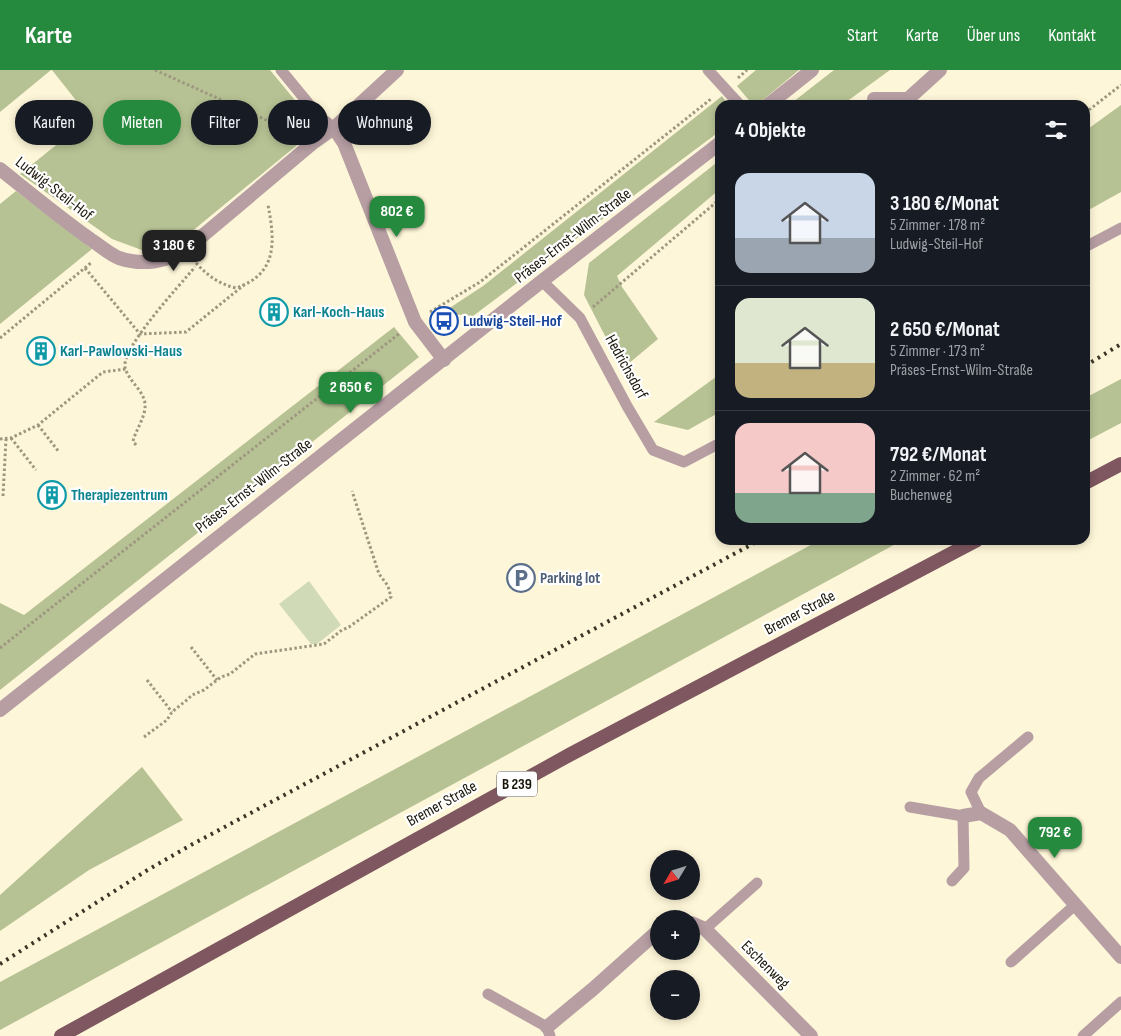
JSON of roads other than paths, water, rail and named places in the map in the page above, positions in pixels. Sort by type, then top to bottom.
[{"type":"main road","points":[[1090,480],[1121,464]]},
{"type":"main road","name":"Bremer Straße","points":[[61,1036],[571,754],[968,545]]},
{"type":"street","name":"Ludwig-Steil-Hof","points":[[0,169],[69,224],[120,258],[158,261],[170,259],[186,250],[314,142],[334,128],[397,70]]},
{"type":"street","points":[[774,100],[812,70]]},
{"type":"street","points":[[874,99],[908,99],[940,70]]},
{"type":"street","points":[[334,128],[344,143],[415,322],[444,360]]},
{"type":"street","name":"Präses-Ernst-Wilm-Straße","points":[[0,710],[542,281],[715,147]]},
{"type":"street","points":[[963,816],[981,813],[1010,830],[1121,958]]},
{"type":"street","name":"Eschenweg","points":[[700,926],[706,929],[811,1036]]},
{"type":"street","points":[[549,1032],[593,989],[650,938]]},
{"type":"lane","points":[[281,70],[318,115],[334,128]]},
{"type":"lane","points":[[708,70],[736,100]]},
{"type":"lane","points":[[1090,244],[1121,228]]},
{"type":"lane","name":"Hedrichsdorf","points":[[542,281],[580,318],[653,450],[684,462],[715,446]]},
{"type":"lane","points":[[981,813],[971,792],[979,778],[1028,737]]},
{"type":"lane","points":[[910,807],[963,816],[964,868],[952,881]]},
{"type":"lane","points":[[706,929],[756,882]]},
{"type":"lane","points":[[1011,962],[1075,905]]},
{"type":"lane","points":[[488,994],[549,1032]]},
{"type":"lane","points":[[1083,1036],[1121,1002]]},
{"type":"railway","points":[[1090,363],[1121,344]]},
{"type":"railway","points":[[0,964],[146,871],[191,845],[751,545]]},
{"type":"place","name":"Karl-Koch-Haus","points":[[274,312]]},
{"type":"place","name":"Ludwig-Steil-Hof","points":[[444,321]]},
{"type":"place","name":"Karl-Pawlowski-Haus","points":[[41,351]]},
{"type":"place","name":"Therapiezentrum","points":[[52,495]]},
{"type":"place","name":"Parking lot","points":[[521,578]]}]
